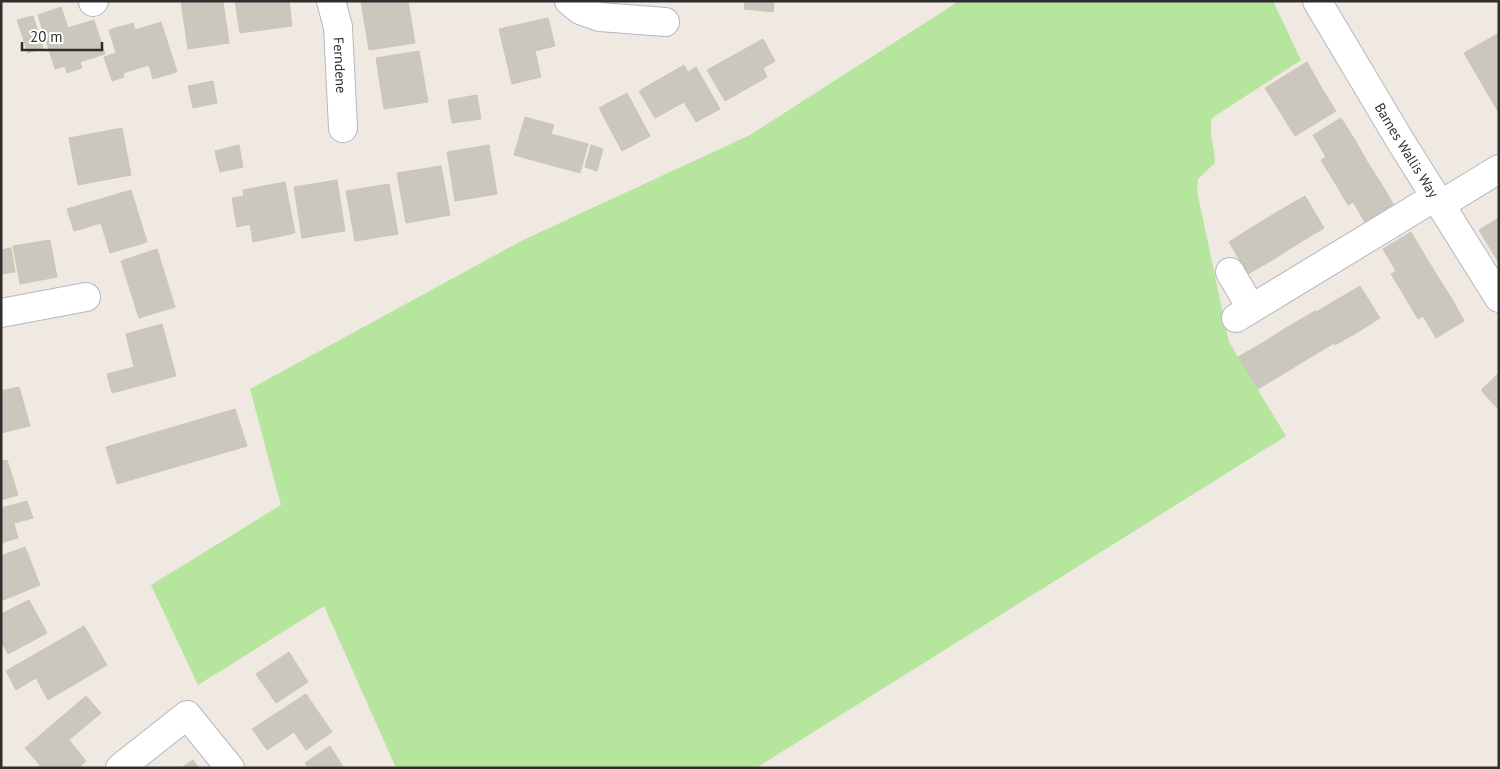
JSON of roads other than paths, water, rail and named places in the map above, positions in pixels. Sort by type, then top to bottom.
[{"type":"street","name":"Ferndene","points":[[331,1],[338,27],[343,128]]},
{"type":"street","points":[[568,1],[580,10],[600,17],[665,22]]},
{"type":"street","name":"Barnes Wallis Way","points":[[1316,1],[1437,201],[1499,298]]},
{"type":"street","points":[[1230,272],[1244,313],[1437,201],[1499,169]]},
{"type":"street","points":[[1,313],[86,297]]},
{"type":"street","points":[[120,768],[187,714],[230,768]]}]
